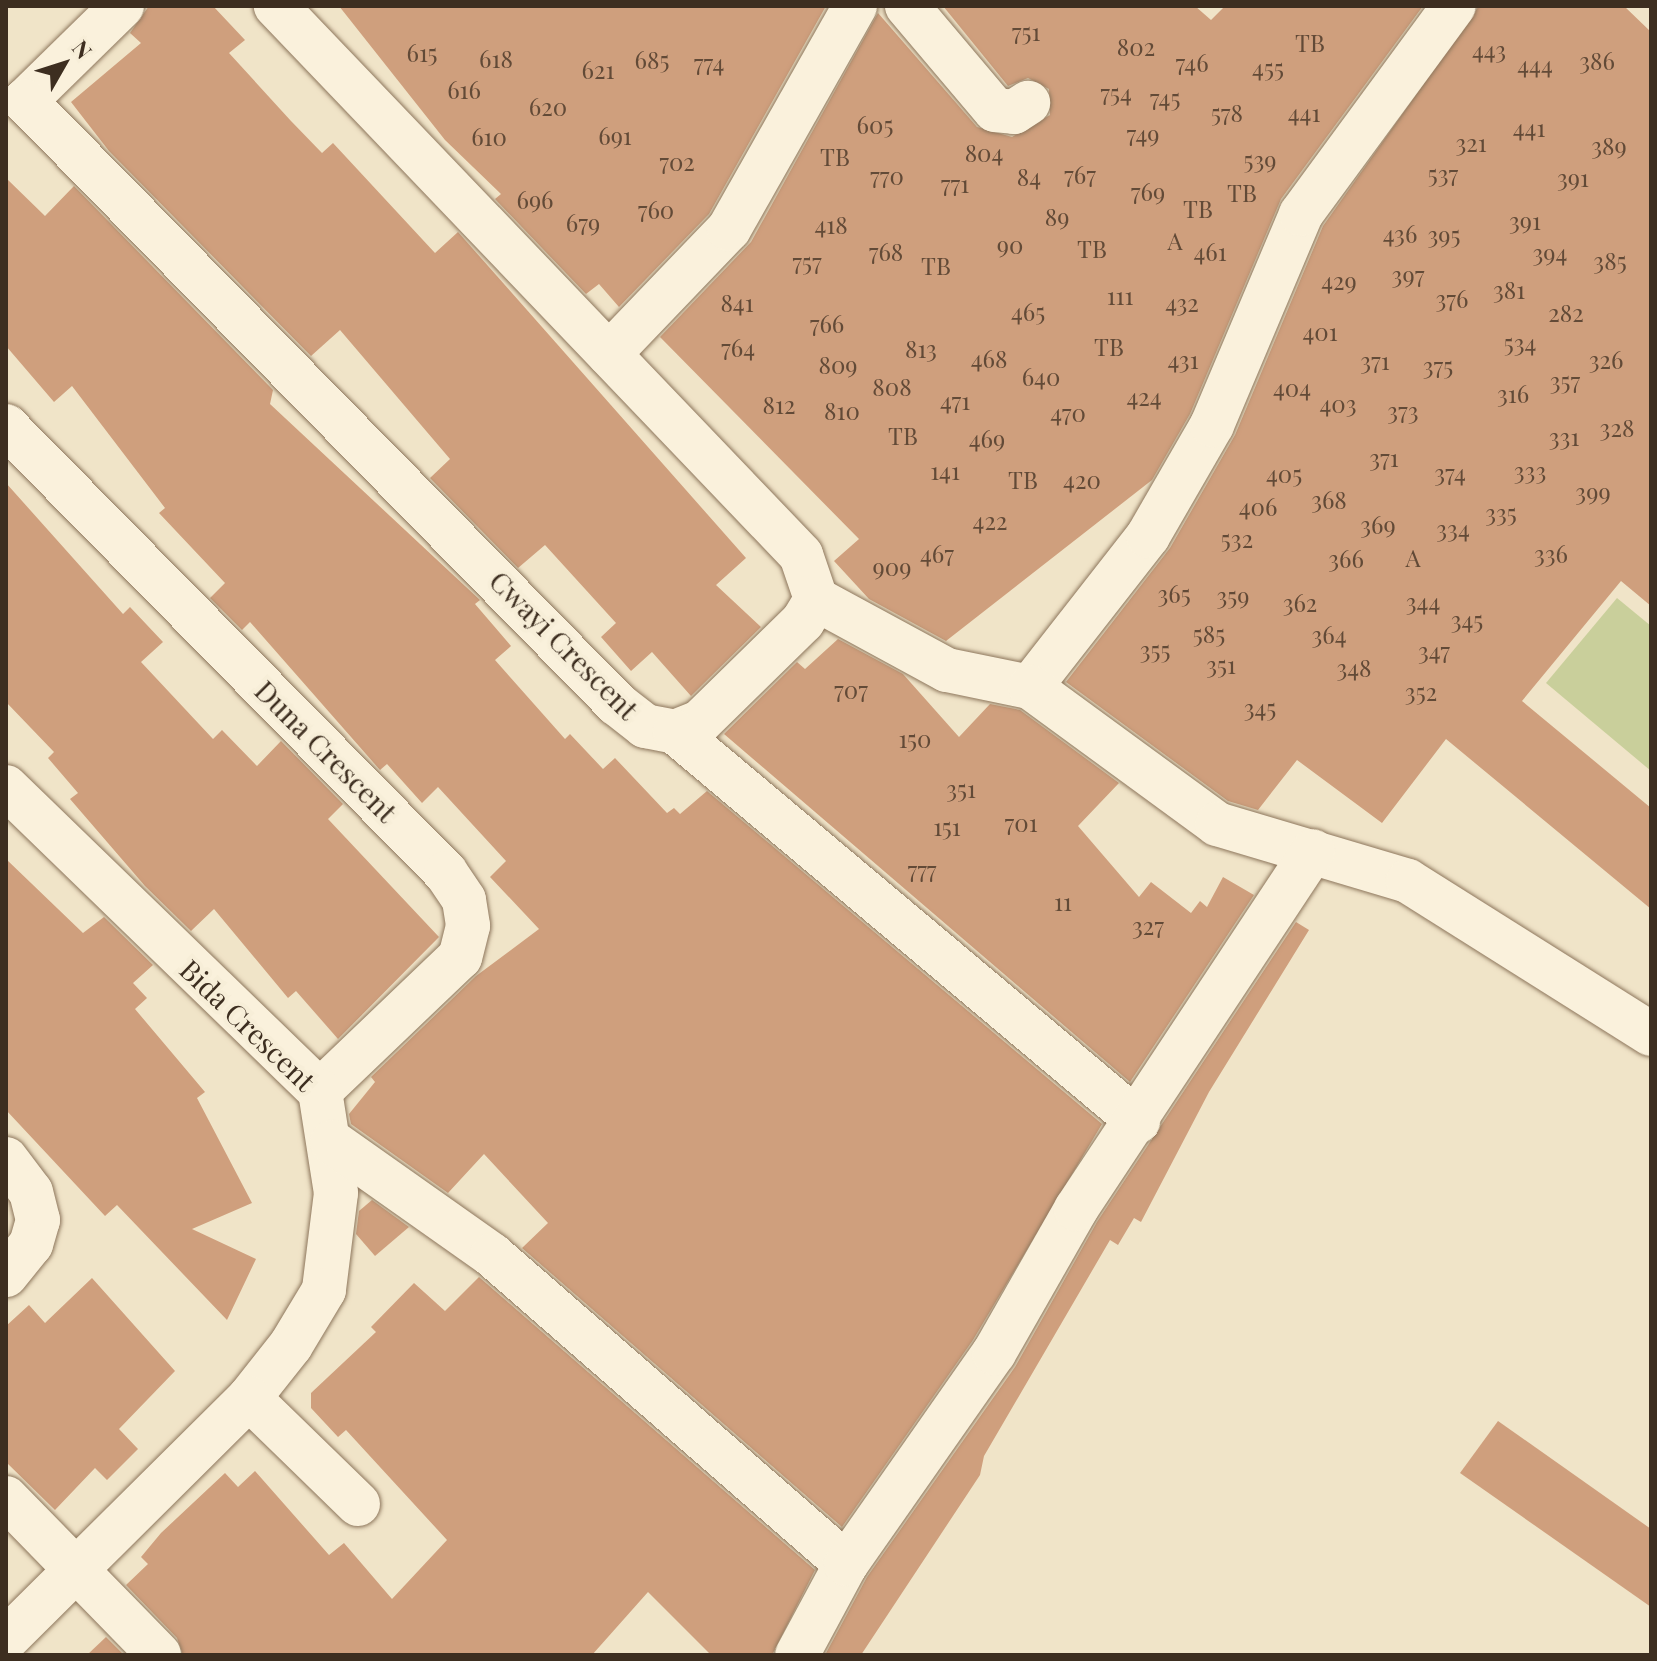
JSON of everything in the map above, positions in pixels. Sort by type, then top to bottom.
[{"type":"street","name":"Cwayi Crescent","points":[[122,6],[16,110],[617,704],[645,726],[675,732]]},
{"type":"street","points":[[276,6],[774,522],[801,555],[816,599],[947,670],[1030,687],[1217,824],[1367,865],[1447,901],[1651,1034]]},
{"type":"street","points":[[609,354],[729,229],[855,6]]},
{"type":"street","points":[[907,6],[995,110],[1014,112],[1028,103]]},
{"type":"street","points":[[1030,687],[1148,536],[1212,425],[1301,214],[1454,6]]},
{"type":"street","name":"Duna Crescent","points":[[6,426],[446,873],[464,900],[468,926],[460,957],[320,1091]]},
{"type":"street","points":[[816,599],[731,696],[675,732],[1138,1121]]},
{"type":"street","name":"Bida Crescent","points":[[6,787],[320,1091],[332,1142],[335,1236],[324,1290],[249,1398],[6,1639]]},
{"type":"street","points":[[797,1655],[846,1564],[994,1353],[1076,1209],[1138,1121],[1313,851]]},
{"type":"street","points":[[332,1142],[492,1255],[846,1564]]},
{"type":"street","points":[[6,1159],[31,1192],[38,1220],[31,1244],[6,1275]]},
{"type":"street","points":[[249,1398],[358,1504]]},
{"type":"street","points":[[6,1498],[78,1568],[159,1655]]},
{"type":"green space","points":[[1617,598],[1651,626],[1651,771],[1546,683]]},
{"type":"building","points":[[149,6],[213,6],[245,40],[229,53],[322,153],[333,143],[435,253],[458,232],[746,558],[716,585],[761,627],[691,696],[652,652],[631,671],[601,637],[616,623],[545,545],[518,568],[430,478],[450,459],[340,330],[311,356],[109,151],[71,102],[141,43],[130,33]]},
{"type":"building","points":[[339,6],[826,6],[709,214],[619,307],[599,284],[586,294],[495,199],[501,194],[445,140]]},
{"type":"building","points":[[943,6],[1195,6],[1211,20],[1225,6],[1423,6],[1281,199],[1190,414],[1152,480],[946,641],[869,599],[834,561],[859,539],[660,337],[751,242],[878,13],[977,127],[1012,137],[1050,115],[1049,89],[1028,78],[1008,86]]},
{"type":"building","points":[[1479,6],[1624,6],[1651,32],[1651,606],[1621,581],[1522,701],[1651,808],[1651,909],[1446,739],[1382,823],[1297,760],[1258,810],[1228,801],[1066,682],[1170,548],[1235,435],[1323,226]]},
{"type":"building","points":[[6,178],[45,216],[74,186],[273,390],[270,404],[480,600],[475,604],[511,646],[495,660],[565,739],[570,734],[603,769],[615,758],[667,813],[674,808],[680,814],[707,791],[1102,1124],[973,1340],[842,1527],[522,1248],[548,1223],[484,1154],[448,1193],[351,1124],[349,1114],[375,1082],[371,1077],[476,976],[539,929],[490,877],[506,861],[438,787],[422,803],[387,764],[380,770],[250,622],[242,630],[210,598],[225,583],[159,513],[165,508],[72,386],[54,402],[6,346]]},
{"type":"building","points":[[6,483],[123,614],[130,607],[163,642],[141,662],[213,739],[222,730],[257,766],[281,741],[343,804],[328,819],[439,937],[338,1039],[296,991],[288,998],[214,909],[191,931],[145,886],[70,799],[78,793],[48,758],[54,752],[6,702]]},
{"type":"building","points":[[838,639],[903,674],[959,737],[990,704],[1020,710],[1119,783],[1078,826],[1139,897],[1151,882],[1191,913],[1200,901],[1207,907],[1223,877],[1254,895],[1130,1082],[724,734],[797,662],[805,669]]},
{"type":"building","points":[[6,859],[83,933],[104,917],[153,965],[133,983],[147,998],[135,1009],[205,1092],[197,1098],[252,1203],[192,1229],[256,1259],[227,1320],[117,1205],[105,1216],[6,1110]]},
{"type":"building","points":[[1296,922],[1309,930],[1209,1092],[1141,1222],[1134,1218],[1118,1245],[1110,1240],[984,1456],[980,1475],[861,1655],[825,1655],[867,1577],[1015,1367],[1097,1222]]},
{"type":"building","points":[[372,1200],[409,1227],[375,1256],[356,1234],[359,1211]]},
{"type":"building","points":[[479,1277],[815,1570],[772,1655],[711,1655],[648,1592],[592,1655],[183,1655],[177,1638],[126,1585],[148,1564],[141,1557],[161,1533],[225,1473],[238,1487],[255,1471],[329,1555],[344,1543],[392,1599],[447,1540],[346,1430],[338,1437],[311,1408],[311,1393],[376,1332],[371,1327],[414,1283],[445,1311]]},
{"type":"building","points":[[92,1278],[175,1371],[119,1429],[138,1449],[107,1480],[95,1468],[55,1510],[6,1462],[6,1326],[29,1305],[45,1323]]},
{"type":"building","points":[[1498,1421],[1651,1529],[1651,1607],[1460,1473]]},
{"type":"building","points":[[106,1637],[124,1655],[87,1655]]}]
